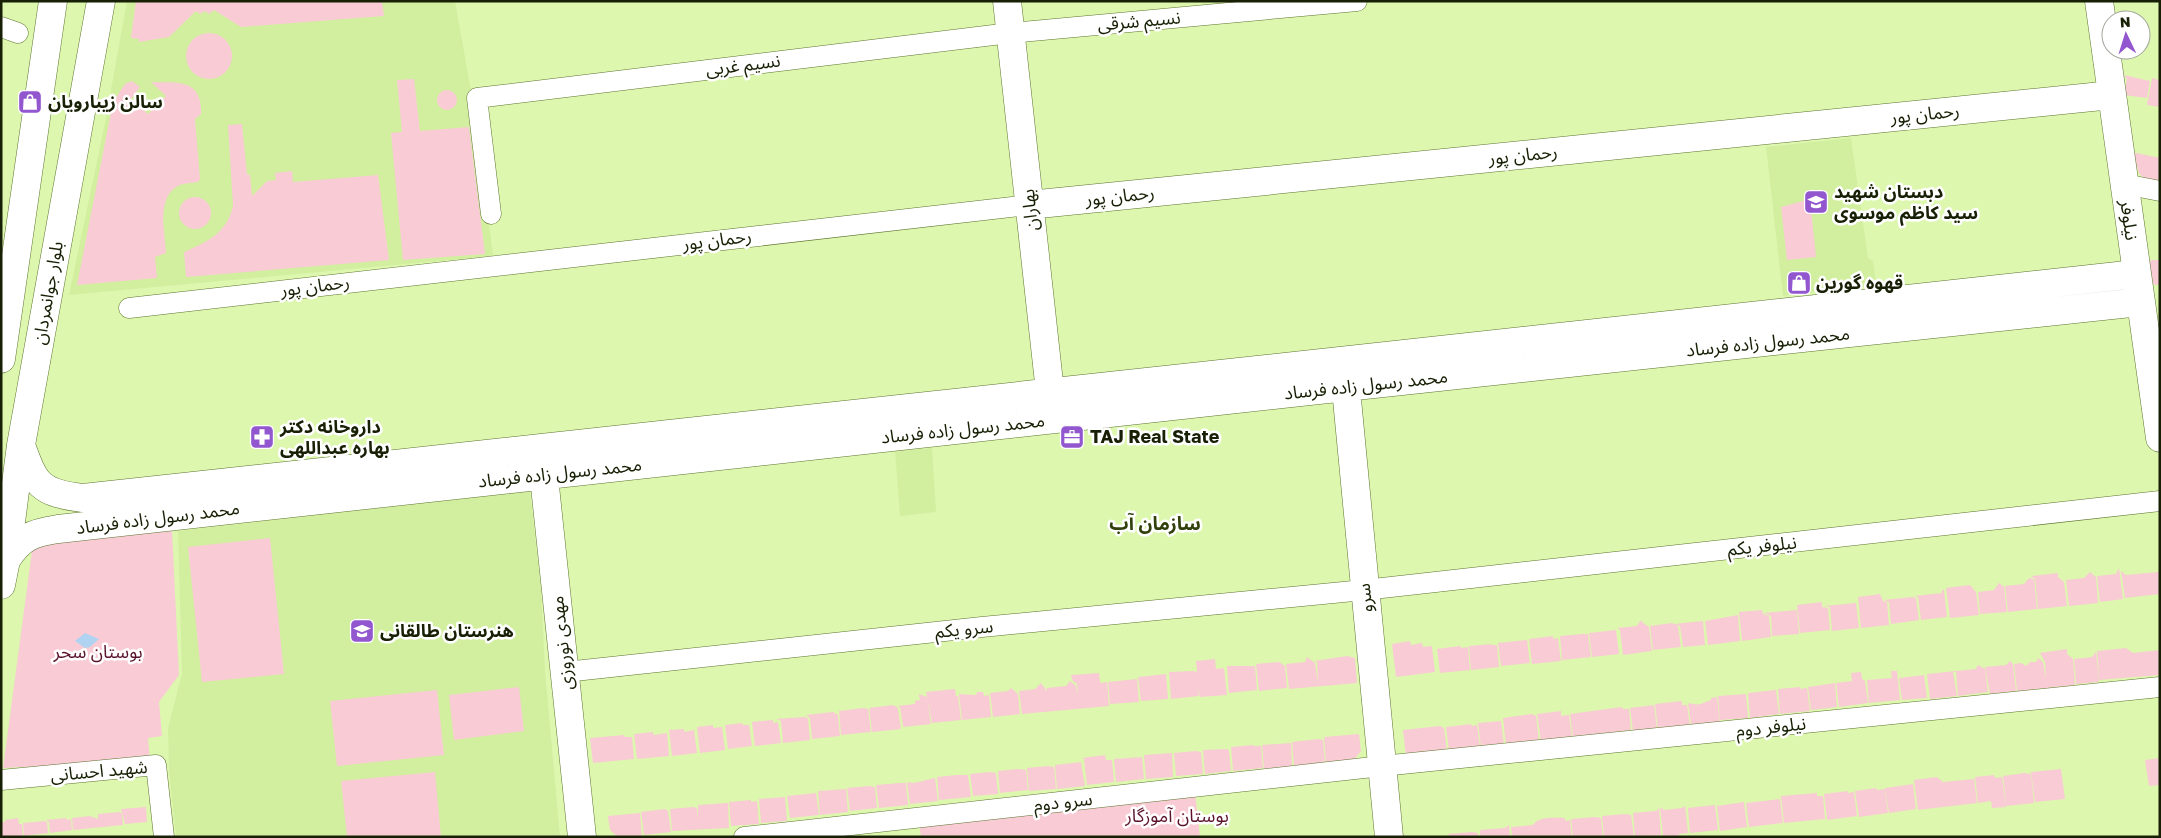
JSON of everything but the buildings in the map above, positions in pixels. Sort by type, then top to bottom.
[{"type":"street","name":"بلوار جوانمردان","points":[[1,359],[53,1]]},
{"type":"street","name":"بلوار جوانمردان","points":[[4,573],[21,445],[101,1]]},
{"type":"street","name":"بهاران","points":[[1007,1],[1053,419]]},
{"type":"street","name":"نسیم شرقی","points":[[1010,33],[1357,1]]},
{"type":"street","name":"نیلوفر","points":[[2098,1],[2140,302],[2155,368],[2160,438]]},
{"type":"street","name":"نسیم غربی","points":[[491,214],[476,98],[1010,33]]},
{"type":"street","name":"رحمان پور","points":[[129,308],[1030,205],[2112,96]]},
{"type":"street","points":[[2124,184],[2160,191]]},
{"type":"street","name":"محمد رسول زاده فرساد","points":[[543,462],[822,417],[2136,274]]},
{"type":"street","name":"محمد رسول زاده فرساد","points":[[4,573],[24,539],[40,532],[269,492],[543,462],[825,444],[2140,302]]},
{"type":"street","points":[[1681,324],[1685,351]]},
{"type":"street","name":"سرو","points":[[1343,360],[1364,590],[1390,837]]},
{"type":"street","points":[[822,417],[825,444]]},
{"type":"street","name":"محمد رسول زاده فرساد","points":[[21,445],[29,468],[40,485],[60,496],[82,498],[269,492]]},
{"type":"street","name":"مهدی نوروزی","points":[[543,462],[582,837]]},
{"type":"street","points":[[58,529],[44,524],[41,508],[47,501],[60,496]]},
{"type":"street","name":"نیلوفر یکم","points":[[1364,590],[2160,501]]},
{"type":"street","name":"سرو یکم","points":[[565,672],[973,628],[1364,590]]},
{"type":"street","name":"نیلوفر دوم","points":[[1382,766],[2160,687]]},
{"type":"street","name":"شهید احسانی","points":[[1,780],[156,765],[164,837]]},
{"type":"street","name":"سرو دوم","points":[[744,837],[1382,766]]},
{"type":"shaded area","points":[[127,1],[455,1],[477,125],[493,256],[69,295],[105,123]]},
{"type":"shaded area","name":"دبستان شهید سید کاظم موسوی","points":[[1851,138],[1868,258],[1873,261],[1876,285],[1783,296],[1766,147]]},
{"type":"shaded area","points":[[932,448],[936,512],[900,516],[895,451]]},
{"type":"shaded area","name":"هنرستان طالقانی","points":[[530,491],[541,590],[545,671],[560,837],[176,837],[169,770],[168,728],[182,674],[178,531]]},
{"type":"green space","points":[[136,1],[382,1],[384,16],[241,27],[214,10],[209,14],[205,11],[200,14],[196,11],[169,37],[139,42],[139,39],[131,38]]},
{"type":"green space","points":[[209,33],[222,37],[228,43],[232,56],[228,69],[222,75],[209,79],[196,75],[190,69],[186,56],[190,43],[196,37]]},
{"type":"green space","points":[[2119,74],[2150,81],[2147,98],[2124,95],[2127,78]]},
{"type":"green space","points":[[2152,78],[2160,80],[2160,107],[2147,105]]},
{"type":"green space","points":[[414,79],[420,131],[469,127],[485,254],[403,260],[391,133],[402,132],[397,80]]},
{"type":"green space","points":[[132,81],[140,87],[131,99],[148,114],[166,96],[151,82],[179,83],[193,88],[200,102],[201,114],[195,119],[200,179],[198,182],[178,186],[171,191],[167,198],[163,216],[166,253],[155,257],[157,278],[77,285],[113,102],[125,84]]},
{"type":"green space","points":[[447,90],[454,93],[457,100],[454,107],[447,110],[440,107],[437,100],[440,93]]},
{"type":"green space","points":[[242,124],[247,174],[250,175],[252,196],[267,181],[276,180],[275,173],[292,171],[293,182],[378,175],[389,260],[186,277],[184,252],[215,235],[221,230],[230,215],[233,206],[228,125]]},
{"type":"green space","points":[[2132,152],[2160,158],[2160,181],[2148,179],[2140,174],[2137,166],[2133,165]]},
{"type":"green space","points":[[195,197],[201,198],[206,202],[210,207],[210,219],[206,224],[201,228],[195,229],[189,228],[184,224],[180,219],[179,213],[180,207],[184,202],[189,198]]},
{"type":"green space","points":[[1810,199],[1816,257],[1787,260],[1781,207]]},
{"type":"green space","points":[[2160,260],[2160,285],[2148,284],[2144,261]]},
{"type":"green space","name":"بوستان سحر","points":[[172,531],[179,675],[159,702],[162,736],[148,738],[150,761],[3,768],[33,543]]},
{"type":"green space","points":[[270,538],[284,674],[202,682],[188,547]]},
{"type":"green space","points":[[2119,568],[2123,599],[2100,602],[2097,576],[2116,574]]},
{"type":"green space","points":[[2160,569],[2160,594],[2125,598],[2121,571],[2126,575],[2158,572]]},
{"type":"green space","points":[[2090,572],[2096,577],[2098,603],[2069,606],[2066,580],[2084,578]]},
{"type":"green space","points":[[2058,573],[2058,577],[2064,582],[2067,606],[2038,609],[2035,579],[2031,576]]},
{"type":"green space","points":[[2029,578],[2034,579],[2037,609],[2008,612],[2005,586],[2024,584]]},
{"type":"green space","points":[[1999,583],[2004,587],[2007,612],[1980,614],[1978,592],[1994,590]]},
{"type":"green space","points":[[1970,585],[1976,592],[1979,615],[1950,618],[1946,588]]},
{"type":"green space","points":[[1942,590],[1944,590],[1947,617],[1921,620],[1918,597],[1914,596],[1942,593]]},
{"type":"green space","points":[[1880,594],[1883,601],[1887,602],[1889,625],[1861,628],[1858,597]]},
{"type":"green space","points":[[1916,598],[1919,620],[1891,624],[1889,602],[1884,600]]},
{"type":"green space","points":[[1822,602],[1822,607],[1828,608],[1830,630],[1800,633],[1797,605]]},
{"type":"green space","points":[[1856,603],[1859,628],[1832,631],[1830,607],[1824,606]]},
{"type":"green space","points":[[1762,610],[1763,614],[1769,616],[1771,637],[1742,641],[1739,612]]},
{"type":"green space","points":[[1797,610],[1799,634],[1772,636],[1771,616],[1764,613]]},
{"type":"green space","points":[[1738,615],[1740,641],[1708,645],[1705,621]]},
{"type":"green space","points":[[1641,620],[1649,627],[1652,651],[1623,655],[1620,630],[1617,628],[1637,626]]},
{"type":"green space","points":[[1703,621],[1705,645],[1683,647],[1680,626],[1674,624]]},
{"type":"green space","points":[[1672,623],[1678,626],[1681,647],[1653,650],[1650,626]]},
{"type":"green space","points":[[1616,630],[1619,654],[1592,657],[1589,633]]},
{"type":"green space","points":[[1588,634],[1591,657],[1562,660],[1560,636]]},
{"type":"green space","points":[[1553,636],[1553,639],[1558,638],[1561,661],[1532,664],[1529,639]]},
{"type":"green space","points":[[1527,640],[1530,663],[1501,666],[1498,643]]},
{"type":"green space","points":[[1410,641],[1411,645],[1422,643],[1423,647],[1432,646],[1435,672],[1396,677],[1392,644]]},
{"type":"green space","points":[[1497,645],[1499,667],[1471,670],[1469,646]]},
{"type":"green space","points":[[1460,646],[1461,648],[1468,647],[1470,670],[1440,673],[1437,649]]},
{"type":"green space","points":[[2126,648],[2133,653],[2160,650],[2160,675],[2099,680],[2097,651]]},
{"type":"green space","points":[[2067,649],[2067,654],[2073,659],[2075,685],[2017,691],[2014,664],[2021,663],[2026,666],[2030,662],[2036,662],[2038,658],[2043,662],[2046,679],[2045,662],[2040,653]]},
{"type":"green space","points":[[2096,652],[2099,682],[2076,684],[2074,659],[2092,657]]},
{"type":"green space","points":[[1347,656],[1355,658],[1357,683],[1289,689],[1286,664],[1305,662],[1307,657],[1315,663],[1318,683],[1317,662],[1314,661]]},
{"type":"green space","points":[[1215,659],[1216,669],[1224,668],[1227,695],[1200,697],[1198,687],[1199,696],[1171,699],[1169,672],[1197,672],[1196,661]]},
{"type":"green space","points":[[2010,661],[2013,664],[2016,691],[1990,694],[1985,667],[2006,665]]},
{"type":"green space","points":[[1279,662],[1285,666],[1287,688],[1259,691],[1256,664]]},
{"type":"green space","points":[[1978,665],[1985,669],[1988,692],[1958,696],[1956,672],[1953,672],[1957,696],[1930,699],[1927,674],[1976,669]]},
{"type":"green space","points":[[1227,666],[1255,666],[1257,690],[1229,693]]},
{"type":"green space","points":[[1891,671],[1897,671],[1900,700],[1869,703],[1867,680],[1892,678]]},
{"type":"green space","points":[[1861,672],[1862,679],[1865,681],[1868,703],[1839,707],[1836,683],[1852,681],[1851,673]]},
{"type":"green space","points":[[1099,673],[1100,683],[1107,682],[1109,706],[1022,714],[1019,691],[1035,689],[1041,683],[1047,691],[1047,688],[1066,686],[1070,681],[1076,686],[1078,695],[1077,684],[1072,680],[1071,675]]},
{"type":"green space","points":[[1166,674],[1168,699],[1141,701],[1138,677]]},
{"type":"green space","points":[[1924,675],[1927,698],[1902,700],[1899,678]]},
{"type":"green space","points":[[1137,679],[1139,702],[1110,704],[1108,682]]},
{"type":"green space","points":[[1835,683],[1837,707],[1811,710],[1808,687]]},
{"type":"green space","points":[[519,687],[524,731],[454,740],[449,695]]},
{"type":"green space","points":[[1800,687],[1801,689],[1807,688],[1810,711],[1780,714],[1778,689]]},
{"type":"green space","points":[[1011,688],[1018,694],[1020,714],[993,717],[990,693],[1008,691]]},
{"type":"green space","points":[[955,689],[956,696],[958,696],[961,720],[932,723],[926,692]]},
{"type":"green space","points":[[437,690],[444,755],[337,766],[330,701]]},
{"type":"green space","points":[[1776,690],[1779,714],[1750,718],[1748,693]]},
{"type":"green space","points":[[977,692],[983,692],[984,696],[989,695],[991,717],[962,720],[959,694],[976,695]]},
{"type":"green space","points":[[919,694],[927,697],[931,724],[903,727],[900,707],[897,706],[915,704],[915,701],[920,700]]},
{"type":"green space","points":[[1746,694],[1748,718],[1720,720],[1718,696]]},
{"type":"green space","points":[[1717,697],[1720,722],[1691,725],[1688,703],[1700,704]]},
{"type":"green space","points":[[1682,701],[1682,705],[1687,705],[1690,726],[1658,730],[1655,704]]},
{"type":"green space","points":[[893,705],[898,708],[901,729],[872,732],[869,708]]},
{"type":"green space","points":[[1654,705],[1657,729],[1633,732],[1630,708]]},
{"type":"green space","points":[[1622,707],[1623,709],[1629,709],[1631,730],[1573,738],[1570,714]]},
{"type":"green space","points":[[868,709],[871,732],[841,735],[839,711]]},
{"type":"green space","points":[[1561,711],[1561,716],[1569,715],[1572,738],[1541,742],[1537,714]]},
{"type":"green space","points":[[833,712],[838,715],[840,736],[812,739],[810,718],[806,715]]},
{"type":"green space","points":[[1532,714],[1536,716],[1539,741],[1506,745],[1503,718]]},
{"type":"green space","points":[[808,718],[810,740],[783,743],[781,721],[776,719]]},
{"type":"green space","points":[[773,720],[773,723],[778,722],[781,743],[755,746],[752,722]]},
{"type":"green space","points":[[1501,721],[1504,745],[1481,748],[1478,723]]},
{"type":"green space","points":[[742,723],[743,725],[749,725],[752,746],[728,749],[725,725]]},
{"type":"green space","points":[[1471,724],[1472,726],[1477,725],[1480,747],[1449,751],[1446,727]]},
{"type":"green space","points":[[713,725],[713,728],[722,727],[725,750],[700,753],[697,727]]},
{"type":"green space","points":[[1440,726],[1444,728],[1447,751],[1406,756],[1403,730]]},
{"type":"green space","points":[[684,729],[684,732],[694,730],[697,753],[672,756],[669,730]]},
{"type":"green space","points":[[653,732],[653,735],[667,733],[669,756],[637,759],[634,734]]},
{"type":"green space","points":[[1359,734],[1361,751],[1352,762],[1326,764],[1324,737]]},
{"type":"green space","points":[[624,735],[625,737],[632,737],[634,759],[593,763],[590,738]]},
{"type":"green space","points":[[1323,740],[1325,763],[1294,766],[1292,742]]},
{"type":"green space","points":[[1291,743],[1292,766],[1264,769],[1262,745]]},
{"type":"green space","points":[[1261,746],[1263,768],[1233,771],[1231,747]]},
{"type":"green space","points":[[1203,750],[1229,750],[1231,771],[1205,774]]},
{"type":"green space","points":[[1201,752],[1203,774],[1176,776],[1174,753]]},
{"type":"green space","points":[[1172,753],[1173,777],[1146,779],[1144,755]]},
{"type":"green space","points":[[1105,755],[1106,760],[1112,760],[1114,782],[1087,785],[1084,759],[1082,758]]},
{"type":"green space","points":[[1142,757],[1144,779],[1116,782],[1114,759]]},
{"type":"green space","points":[[2160,758],[2160,785],[2149,786],[2145,760]]},
{"type":"green space","points":[[1081,762],[1085,786],[1057,789],[1055,765]]},
{"type":"green space","points":[[1054,767],[1056,789],[1029,791],[1027,768]]},
{"type":"green space","points":[[2061,769],[2065,799],[2035,802],[2031,772]]},
{"type":"green space","points":[[1026,770],[1028,790],[1000,793],[998,771]]},
{"type":"green space","points":[[435,772],[441,837],[347,837],[341,781]]},
{"type":"green space","points":[[996,773],[998,794],[973,796],[970,774]]},
{"type":"green space","points":[[2031,774],[2034,803],[2006,806],[2003,776]]},
{"type":"green space","points":[[968,775],[971,797],[939,800],[937,777]]},
{"type":"green space","points":[[1994,775],[1995,778],[2002,777],[2006,807],[1992,808],[1991,801],[1978,803],[1975,777]]},
{"type":"green space","points":[[1937,777],[1943,782],[1974,779],[1977,803],[1918,810],[1914,780]]},
{"type":"green space","points":[[935,778],[938,801],[910,804],[907,782],[914,783]]},
{"type":"green space","points":[[906,783],[908,805],[879,808],[876,785]]},
{"type":"green space","points":[[1913,784],[1916,809],[1889,813],[1885,788]]},
{"type":"green space","points":[[875,787],[877,808],[850,811],[847,788]]},
{"type":"green space","points":[[1876,788],[1877,790],[1885,789],[1888,813],[1859,817],[1855,791]]},
{"type":"green space","points":[[846,789],[848,812],[820,815],[818,791]]},
{"type":"green space","points":[[1848,791],[1848,793],[1854,792],[1857,816],[1827,820],[1824,794]]},
{"type":"green space","points":[[816,793],[819,815],[790,818],[787,796]]},
{"type":"green space","name":"بوستان آموزگار","points":[[1195,793],[1200,837],[921,837],[919,823]]},
{"type":"green space","points":[[1817,793],[1817,796],[1823,796],[1825,819],[1784,823],[1781,796]]},
{"type":"green space","points":[[785,797],[787,821],[761,823],[759,799]]},
{"type":"green space","points":[[1780,799],[1783,823],[1749,827],[1746,803]]},
{"type":"green space","points":[[751,800],[751,802],[757,801],[759,824],[731,826],[729,802]]},
{"type":"green space","points":[[1744,802],[1747,827],[1720,831],[1717,806]]},
{"type":"green space","points":[[728,803],[729,828],[672,831],[670,809],[697,808],[698,820],[698,805]]},
{"type":"green space","points":[[1715,805],[1718,830],[1690,833],[1688,808]]},
{"type":"green space","points":[[1685,806],[1688,833],[1679,834],[1679,837],[1663,836],[1660,807],[1664,810]]},
{"type":"green space","points":[[146,807],[147,822],[125,824],[121,809]]},
{"type":"green space","points":[[1659,808],[1661,835],[1635,837],[1633,813],[1656,811]]},
{"type":"green space","points":[[665,809],[668,811],[671,832],[644,835],[641,812]]},
{"type":"green space","points":[[120,812],[123,825],[73,830],[72,818],[90,816],[98,819],[98,814]]},
{"type":"green space","points":[[640,813],[642,837],[618,837],[610,830],[608,816]]},
{"type":"green space","points":[[1631,815],[1634,837],[1604,837],[1602,816]]},
{"type":"green space","points":[[18,818],[19,824],[22,824],[23,836],[1,837],[1,822]]},
{"type":"green space","points":[[66,818],[67,820],[71,819],[72,830],[50,833],[49,822],[46,820]]},
{"type":"green space","points":[[1565,818],[1565,821],[1570,820],[1572,837],[1512,837],[1511,827],[1533,825],[1543,819]]},
{"type":"green space","points":[[1601,818],[1603,837],[1573,837],[1571,819]]},
{"type":"green space","points":[[47,822],[48,833],[24,836],[23,823]]},
{"type":"green space","points":[[1509,825],[1510,837],[1480,837],[1480,830],[1505,828]]},
{"type":"green space","points":[[1478,833],[1478,837],[1451,837],[1448,834]]},
{"type":"water","points":[[85,633],[99,639],[90,647],[85,648],[75,641]]},
{"type":"place","name":"سالن زیبارویان","points":[[30,102]]},
{"type":"place","name":"دبستان شهید سید کاظم موسوی","points":[[1816,202]]},
{"type":"place","name":"قهوه گورین","points":[[1799,283]]},
{"type":"place","name":"داروخانه دکتر بهاره عبداللهی","points":[[262,437]]},
{"type":"place","name":"TAJ Real State","points":[[1072,437]]},
{"type":"place","name":"هنرستان طالقانی","points":[[362,631]]},
{"type":"district","name":"سازمان آب","points":[[1155,523]]}]
